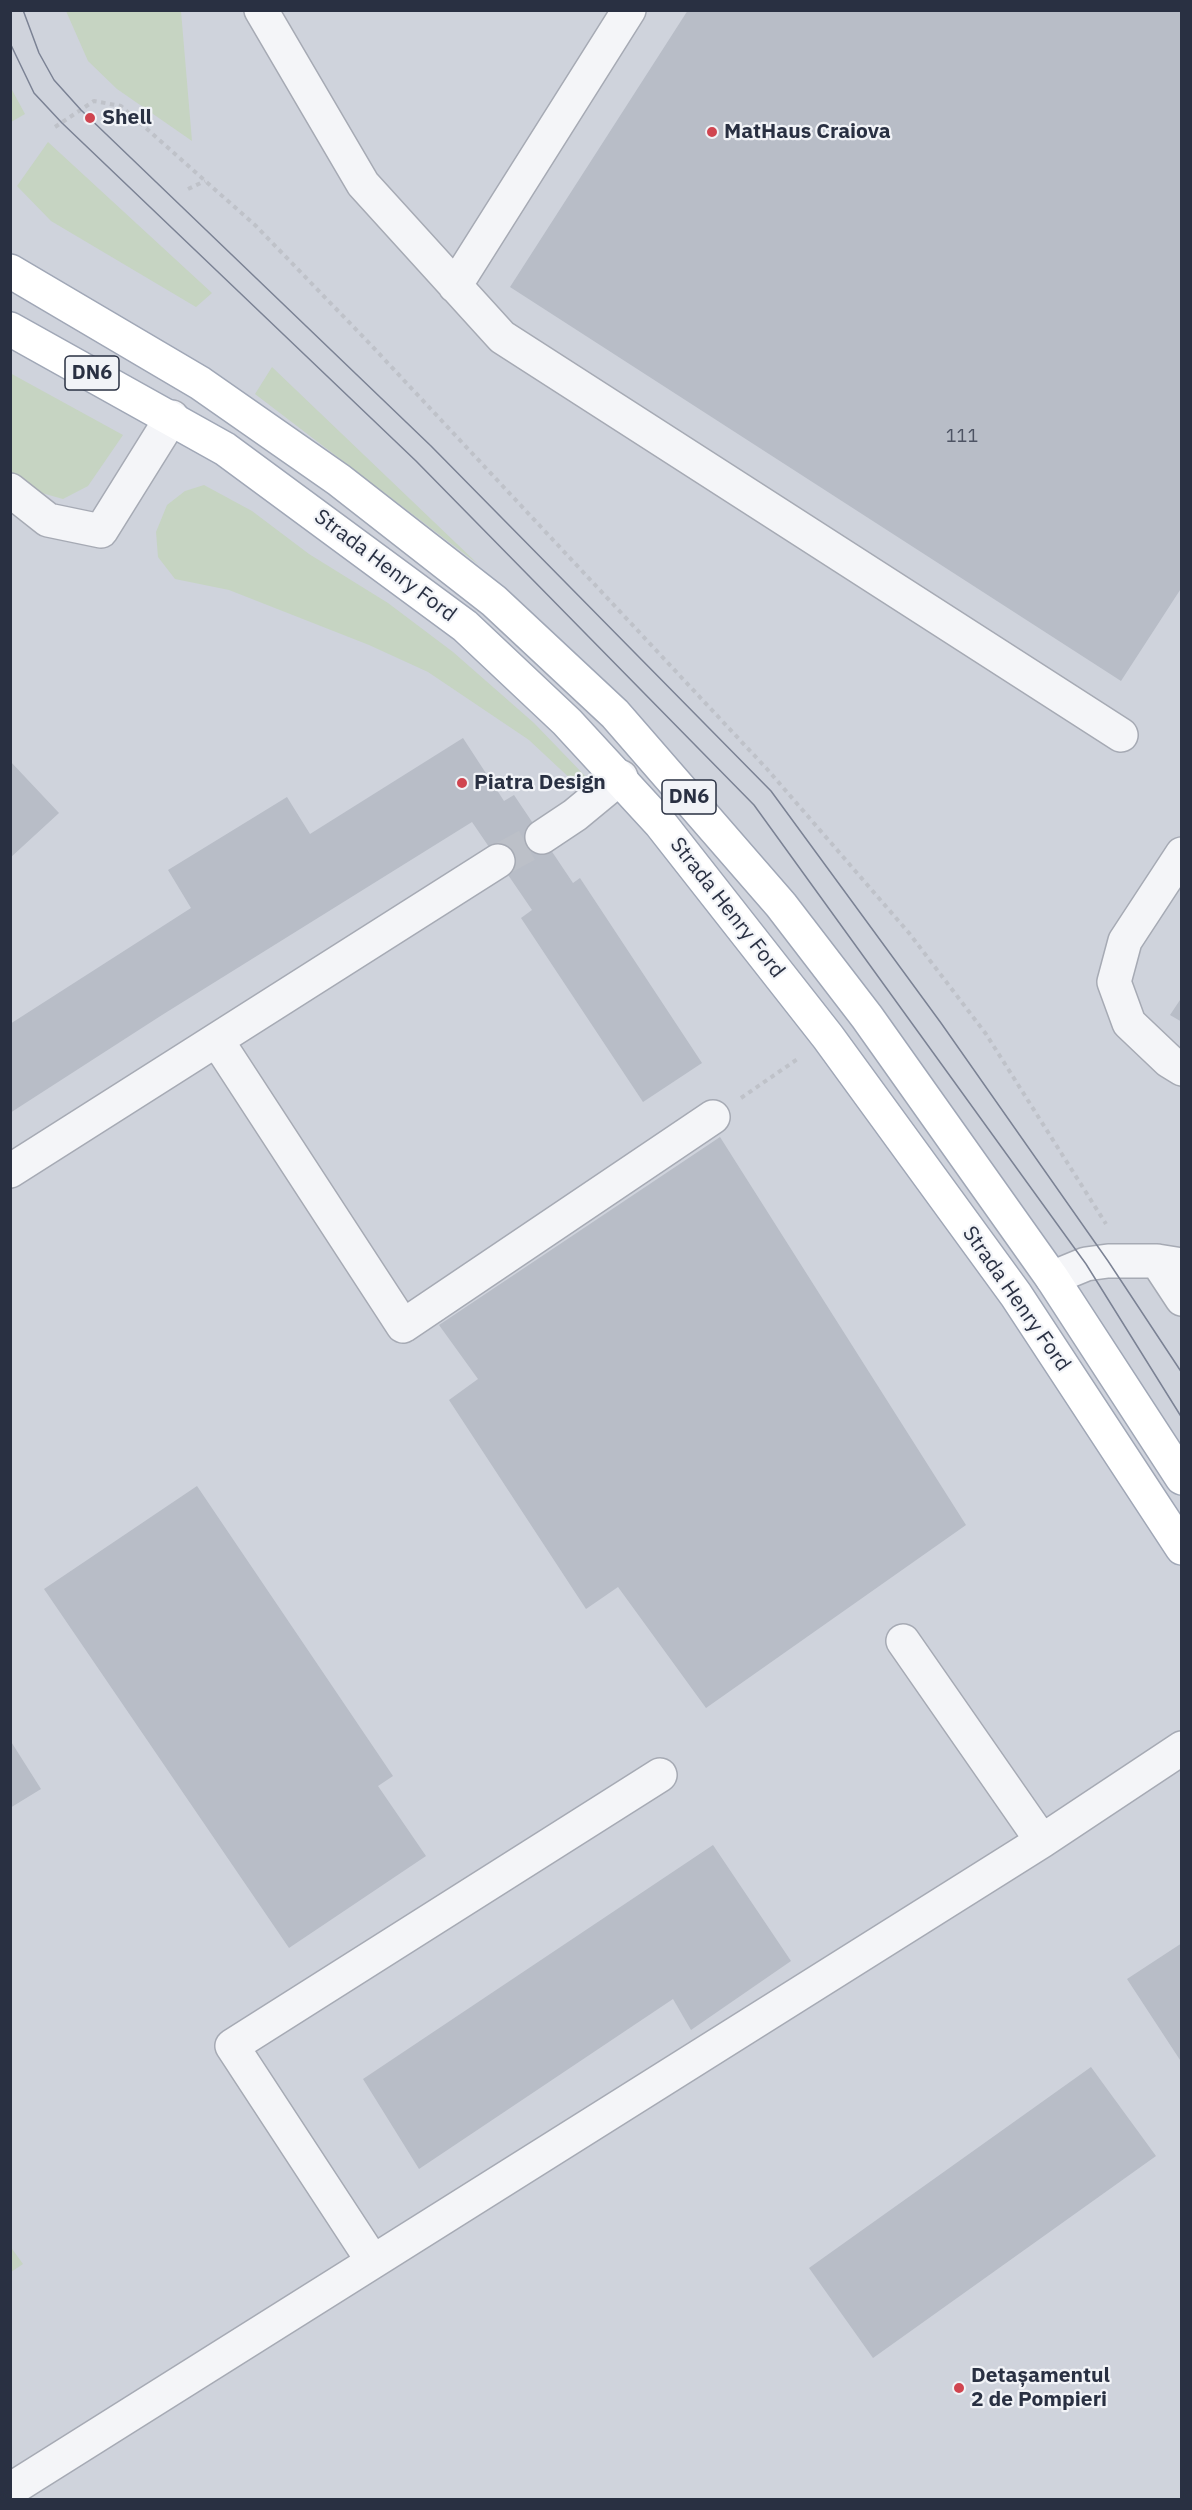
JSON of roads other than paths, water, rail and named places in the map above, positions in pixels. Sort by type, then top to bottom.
[{"type":"main road","name":"Strada Henry Ford","points":[[17,272],[200,383],[329,473],[494,601],[615,714],[781,905],[867,1017],[1052,1278],[1182,1478]]},
{"type":"main road","name":"Strada Henry Ford","points":[[10,329],[172,417],[271,482],[465,626],[567,722],[621,777],[828,1037],[1016,1295],[1182,1548]]},
{"type":"street","points":[[261,10],[363,184],[502,337],[1121,735]]},
{"type":"street","points":[[455,286],[629,10]]},
{"type":"street","points":[[10,490],[48,520],[101,531],[172,417]]},
{"type":"street","points":[[542,837],[575,815],[621,777]]},
{"type":"street","points":[[1182,854],[1125,941],[1114,982],[1129,1023],[1169,1061],[1182,1069]]},
{"type":"street","points":[[10,1172],[218,1042],[498,861]]},
{"type":"street","points":[[218,1042],[403,1326],[713,1117]]},
{"type":"street","points":[[1052,1278],[1086,1264],[1156,1262],[1182,1299]]},
{"type":"street","points":[[903,1641],[1042,1841]]},
{"type":"street","points":[[10,2490],[372,2260],[1042,1841],[1182,1748]]},
{"type":"street","points":[[372,2260],[231,2046],[660,1775]]},
{"type":"tunnel","points":[[498,861],[542,837]]},
{"type":"tram line","points":[[23,10],[39,53],[54,80],[81,110],[431,446],[771,791],[941,1023],[1108,1261],[1182,1373]]},
{"type":"tram line","points":[[10,43],[34,93],[62,123],[416,461],[754,805],[1086,1264],[1182,1418]]},
{"type":"place","name":"Shell","points":[[90,118]]},
{"type":"place","name":"MatHaus Craiova","points":[[712,132]]},
{"type":"place","name":"Piatra Design","points":[[462,783]]},
{"type":"place","name":"Detașamentul 2 de Pompieri","points":[[959,2388]]}]
